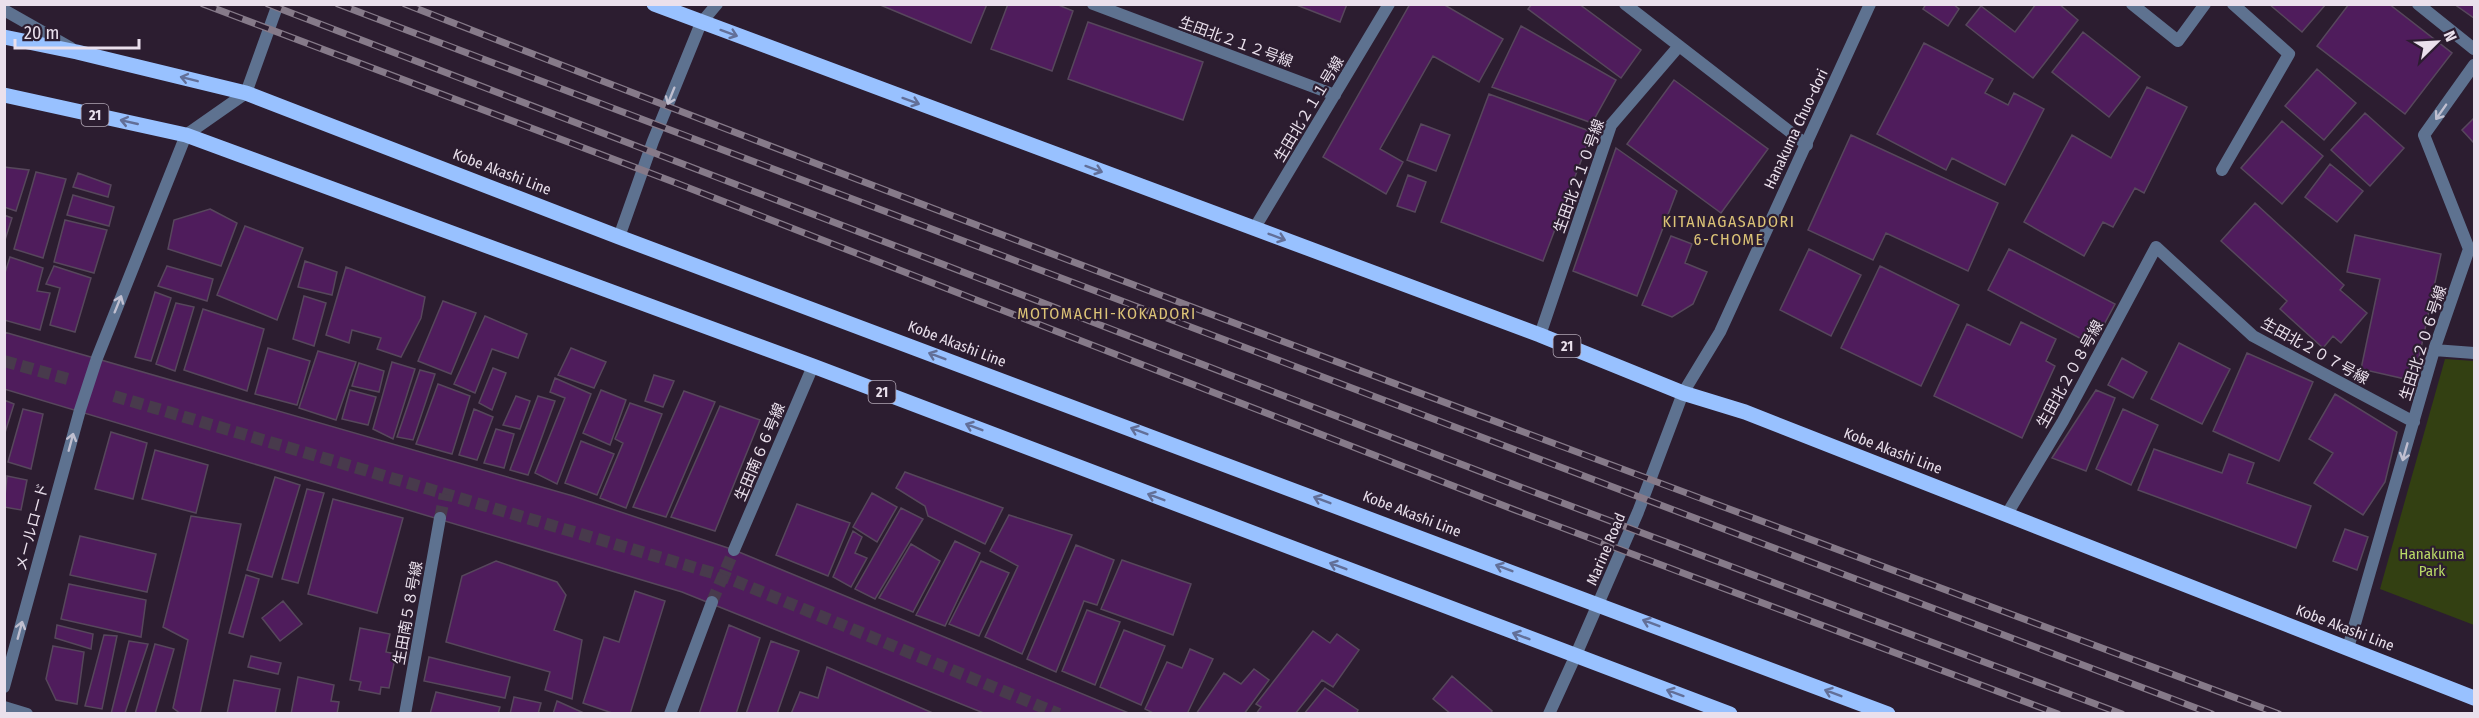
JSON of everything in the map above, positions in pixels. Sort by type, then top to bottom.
[{"type":"main road","name":"Kobe Akashi Line","points":[[654,4],[1540,335],[1683,393],[1745,412],[2475,698]]},
{"type":"main road","name":"Kobe Akashi Line","points":[[4,37],[77,52],[246,93],[619,237],[1599,603],[1888,714]]},
{"type":"main road","name":"21","points":[[4,95],[186,135],[813,366],[1730,714]]},
{"type":"street","points":[[186,135],[246,93],[278,4]]},
{"type":"street","points":[[619,237],[653,141],[701,23],[717,4]]},
{"type":"street","name":"生田北２１２号線","points":[[1093,4],[1335,95]]},
{"type":"street","name":"生田北２１１号線","points":[[1254,229],[1389,4]]},
{"type":"street","points":[[1625,4],[1807,145]]},
{"type":"street","name":"Hanakuma Chuo-dori","points":[[1683,393],[1720,332],[1870,4]]},
{"type":"street","points":[[2132,4],[2178,41],[2205,4]]},
{"type":"street","points":[[2222,170],[2289,54],[2233,4]]},
{"type":"street","points":[[2418,4],[2475,49]]},
{"type":"street","points":[[4,9],[77,52]]},
{"type":"street","name":"生田北２１０号線","points":[[1540,335],[1611,125],[1679,46]]},
{"type":"street","name":"生田北２０６号線","points":[[2348,648],[2434,350],[2469,249],[2424,135],[2475,65]]},
{"type":"street","name":"メールロード","points":[[4,687],[80,410],[97,358],[186,135]]},
{"type":"street","name":"生田北２０７号線","points":[[2156,247],[2253,336],[2414,422]]},
{"type":"street","name":"生田北２０８号線","points":[[2007,514],[2063,421],[2156,247]]},
{"type":"street","points":[[2434,350],[2475,353]]},
{"type":"street","name":"生田南６６号線","points":[[734,550],[813,366]]},
{"type":"street","name":"Marine Road","points":[[1549,714],[1638,512],[1683,393]]},
{"type":"street","name":"生田南５８号線","points":[[405,714],[440,518]]},
{"type":"street","points":[[670,714],[712,603]]},
{"type":"street","points":[[4,707],[27,714]]},
{"type":"green space","name":"Hanakuma Park","points":[[2445,359],[2474,361],[2474,625],[2380,589]]},
{"type":"building","points":[[878,4],[987,4],[971,43]]},
{"type":"building","points":[[1008,4],[1056,4],[1073,11],[1052,71],[991,49]]},
{"type":"building","points":[[1294,4],[1347,4],[1340,22]]},
{"type":"building","points":[[1410,4],[1443,4],[1503,39],[1479,82],[1433,56],[1380,149],[1403,162],[1386,194],[1323,157]]},
{"type":"building","points":[[1532,4],[1579,4],[1641,50],[1621,78],[1528,9]]},
{"type":"building","points":[[1926,4],[1953,4],[1959,9],[1948,26],[1923,9]]},
{"type":"building","points":[[2036,4],[2059,4],[2078,20],[2033,78],[1966,25],[1981,6],[2015,32]]},
{"type":"building","points":[[2269,4],[2326,4],[2302,32]]},
{"type":"building","points":[[2349,4],[2389,4],[2452,53],[2405,114],[2317,46]]},
{"type":"building","points":[[2454,4],[2474,4],[2474,18]]},
{"type":"building","points":[[1088,22],[1203,62],[1183,120],[1068,79]]},
{"type":"building","points":[[1521,26],[1616,80],[1592,123],[1492,87]]},
{"type":"building","points":[[2083,32],[2140,77],[2109,117],[2052,72]]},
{"type":"building","points":[[1924,43],[1993,79],[1985,93],[2008,105],[2014,93],[2044,109],[2005,185],[1952,158],[1946,170],[1877,134]]},
{"type":"building","points":[[2317,69],[2356,103],[2324,140],[2285,106]]},
{"type":"building","points":[[1674,80],[1768,149],[1721,213],[1627,144]]},
{"type":"building","points":[[2147,87],[2187,107],[2144,193],[2135,188],[2113,227],[2103,222],[2084,256],[2024,222],[2072,135],[2111,158]]},
{"type":"building","points":[[1489,94],[1592,132],[1543,261],[1441,222]]},
{"type":"building","points":[[2365,113],[2404,148],[2370,186],[2331,150]]},
{"type":"building","points":[[2474,118],[2474,143],[2462,130]]},
{"type":"building","points":[[2282,121],[2323,156],[2282,204],[2241,168]]},
{"type":"building","points":[[1421,124],[1450,135],[1436,171],[1407,160]]},
{"type":"building","points":[[1851,135],[1998,203],[1968,271],[1886,233],[1873,260],[1808,230]]},
{"type":"building","points":[[1616,148],[1677,191],[1637,296],[1573,271]]},
{"type":"building","points":[[2330,164],[2363,191],[2337,222],[2305,197]]},
{"type":"building","points":[[4,167],[29,170],[16,211],[4,207]]},
{"type":"building","points":[[36,172],[66,179],[43,258],[14,249]]},
{"type":"building","points":[[78,173],[111,185],[108,197],[73,187]]},
{"type":"building","points":[[1408,175],[1426,182],[1415,212],[1397,206]]},
{"type":"building","points":[[73,195],[114,207],[109,226],[67,215]]},
{"type":"building","points":[[2255,203],[2344,285],[2340,290],[2367,313],[2341,343],[2333,336],[2323,348],[2280,309],[2287,301],[2221,241]]},
{"type":"building","points":[[210,209],[237,223],[221,266],[168,249],[174,220]]},
{"type":"building","points":[[4,215],[12,218],[4,243]]},
{"type":"building","points":[[65,220],[107,230],[94,273],[54,262]]},
{"type":"building","points":[[245,226],[303,248],[277,320],[217,295]]},
{"type":"building","points":[[2355,235],[2441,254],[2414,381],[2361,369],[2380,279],[2347,272]]},
{"type":"building","points":[[1671,236],[1692,244],[1685,263],[1707,272],[1693,304],[1672,317],[1642,305]]},
{"type":"building","points":[[1809,249],[1861,275],[1831,336],[1780,310]]},
{"type":"building","points":[[2009,249],[2115,304],[2093,345],[1988,290]]},
{"type":"building","points":[[10,257],[43,268],[37,291],[50,293],[40,330],[4,320],[4,276]]},
{"type":"building","points":[[305,261],[337,272],[332,295],[298,287]]},
{"type":"building","points":[[54,266],[91,278],[75,332],[50,325],[60,288],[46,284]]},
{"type":"building","points":[[167,266],[213,279],[207,301],[158,286]]},
{"type":"building","points":[[1880,266],[1959,305],[1921,386],[1841,348]]},
{"type":"building","points":[[346,267],[425,297],[421,318],[401,357],[377,349],[381,338],[352,330],[349,343],[326,335]]},
{"type":"building","points":[[155,292],[171,298],[151,361],[135,357]]},
{"type":"building","points":[[304,296],[326,303],[314,346],[293,339]]},
{"type":"building","points":[[443,301],[476,313],[451,374],[418,361]]},
{"type":"building","points":[[176,303],[194,307],[175,371],[156,364]]},
{"type":"building","points":[[203,309],[264,329],[247,391],[184,370]]},
{"type":"building","points":[[485,316],[527,334],[518,358],[492,349],[475,393],[454,384]]},
{"type":"building","points":[[2021,322],[2056,339],[2046,361],[2055,366],[2022,438],[1934,396],[1967,324],[2010,345]]},
{"type":"building","points":[[4,332],[573,496],[734,550],[1131,714],[986,714],[682,592],[4,389]]},
{"type":"building","points":[[2179,343],[2230,369],[2202,424],[2151,399]]},
{"type":"building","points":[[268,348],[310,361],[297,405],[255,394]]},
{"type":"building","points":[[571,348],[606,362],[594,388],[558,375]]},
{"type":"building","points":[[318,351],[356,362],[336,420],[299,408]]},
{"type":"building","points":[[2247,353],[2313,382],[2279,461],[2213,431]]},
{"type":"building","points":[[2122,358],[2147,372],[2133,398],[2108,385]]},
{"type":"building","points":[[392,362],[415,369],[393,439],[373,429]]},
{"type":"building","points":[[359,363],[384,371],[379,392],[352,386]]},
{"type":"building","points":[[493,368],[506,373],[492,410],[479,403]]},
{"type":"building","points":[[420,370],[435,374],[413,440],[397,437]]},
{"type":"building","points":[[654,375],[674,381],[663,407],[645,401]]},
{"type":"building","points":[[555,378],[591,394],[557,484],[535,473],[565,398],[550,392]]},
{"type":"building","points":[[438,384],[470,396],[452,454],[416,444]]},
{"type":"building","points":[[350,390],[376,397],[368,425],[342,419]]},
{"type":"building","points":[[601,390],[626,400],[610,445],[583,433]]},
{"type":"building","points":[[2096,390],[2115,398],[2086,471],[2052,458]]},
{"type":"building","points":[[684,391],[715,402],[666,517],[633,507]]},
{"type":"building","points":[[2335,394],[2397,432],[2385,482],[2363,515],[2314,483],[2333,453],[2309,439]]},
{"type":"building","points":[[516,396],[530,401],[520,429],[503,425]]},
{"type":"building","points":[[538,396],[555,401],[528,475],[510,470]]},
{"type":"building","points":[[4,400],[14,404],[4,436]]},
{"type":"building","points":[[630,403],[662,414],[626,508],[600,498],[623,443],[615,439]]},
{"type":"building","points":[[720,406],[760,420],[715,531],[671,517]]},
{"type":"building","points":[[23,409],[43,414],[31,469],[8,462]]},
{"type":"building","points":[[474,409],[493,417],[477,460],[459,455]]},
{"type":"building","points":[[2123,409],[2158,425],[2131,485],[2096,469]]},
{"type":"building","points":[[496,429],[514,434],[504,468],[484,463]]},
{"type":"building","points":[[111,432],[147,443],[133,499],[95,489]]},
{"type":"building","points":[[581,441],[614,454],[597,495],[565,483]]},
{"type":"building","points":[[2154,449],[2222,473],[2229,454],[2254,463],[2247,483],[2311,506],[2296,548],[2138,490]]},
{"type":"building","points":[[155,450],[208,465],[196,513],[142,499]]},
{"type":"building","points":[[905,472],[1003,508],[985,544],[928,516],[925,506],[896,488]]},
{"type":"building","points":[[7,476],[27,480],[21,510],[4,507]]},
{"type":"building","points":[[275,477],[300,485],[272,577],[247,570]]},
{"type":"building","points":[[307,489],[324,493],[298,583],[282,579]]},
{"type":"building","points":[[872,493],[897,507],[877,542],[853,527]]},
{"type":"building","points":[[333,499],[403,518],[377,613],[308,594]]},
{"type":"building","points":[[797,504],[850,523],[828,576],[776,555]]},
{"type":"building","points":[[901,508],[923,519],[875,599],[855,589]]},
{"type":"building","points":[[1009,515],[1072,535],[1022,654],[985,637],[1018,566],[990,551]]},
{"type":"building","points":[[191,516],[241,524],[200,714],[181,714],[173,708],[188,640],[163,627]]},
{"type":"building","points":[[2345,529],[2368,537],[2357,570],[2333,561]]},
{"type":"building","points":[[853,531],[862,537],[855,553],[867,558],[851,587],[833,577]]},
{"type":"building","points":[[80,536],[156,554],[147,592],[70,575]]},
{"type":"building","points":[[955,541],[980,553],[945,626],[916,615]]},
{"type":"building","points":[[911,544],[940,561],[913,612],[879,598]]},
{"type":"building","points":[[1076,545],[1114,560],[1097,605],[1084,601],[1056,672],[1027,659]]},
{"type":"building","points":[[1122,560],[1191,584],[1173,635],[1101,609]]},
{"type":"building","points":[[496,561],[557,582],[566,595],[554,630],[582,640],[572,699],[545,690],[550,672],[446,642],[462,576]]},
{"type":"building","points":[[981,561],[1009,573],[979,636],[949,624]]},
{"type":"building","points":[[246,575],[259,579],[243,637],[229,633]]},
{"type":"building","points":[[69,584],[146,600],[141,637],[61,619]]},
{"type":"building","points":[[635,591],[665,601],[630,714],[615,714],[583,703],[604,637],[619,642]]},
{"type":"building","points":[[283,601],[302,624],[280,641],[262,618]]},
{"type":"building","points":[[1087,610],[1120,622],[1095,685],[1062,671]]},
{"type":"building","points":[[57,625],[93,634],[91,649],[55,638]]},
{"type":"building","points":[[729,625],[760,638],[736,714],[699,714]]},
{"type":"building","points":[[360,628],[390,634],[386,652],[396,654],[389,688],[381,687],[380,694],[359,690],[361,682],[350,680]]},
{"type":"building","points":[[1124,630],[1165,646],[1141,705],[1100,687]]},
{"type":"building","points":[[1313,631],[1330,643],[1337,634],[1359,650],[1333,687],[1322,680],[1295,714],[1256,714],[1261,707],[1256,704]]},
{"type":"building","points":[[104,635],[117,636],[102,709],[85,706]]},
{"type":"building","points":[[129,641],[148,644],[125,713],[111,714]]},
{"type":"building","points":[[771,641],[799,651],[777,714],[746,714]]},
{"type":"building","points":[[155,644],[174,649],[155,714],[135,714]]},
{"type":"building","points":[[53,646],[84,652],[77,704],[56,700],[46,679]]},
{"type":"building","points":[[1190,649],[1213,659],[1187,714],[1155,714],[1145,709],[1167,662],[1182,668]]},
{"type":"building","points":[[251,656],[281,663],[278,674],[248,667]]},
{"type":"building","points":[[429,657],[510,677],[505,698],[424,681]]},
{"type":"building","points":[[827,667],[935,714],[791,714],[800,692],[818,698]]},
{"type":"building","points":[[1254,669],[1269,680],[1244,714],[1196,714],[1224,673],[1241,684]]},
{"type":"building","points":[[1452,676],[1492,711],[1490,714],[1451,714],[1433,699]]},
{"type":"building","points":[[298,677],[334,685],[331,701],[339,702],[337,714],[291,714]]},
{"type":"building","points":[[234,680],[280,689],[275,714],[227,714]]},
{"type":"building","points":[[1325,688],[1358,710],[1356,714],[1304,714]]},
{"type":"building","points":[[436,692],[500,707],[498,714],[430,714]]},
{"type":"building","points":[[514,697],[541,703],[538,714],[510,714]]},
{"type":"building","points":[[557,701],[586,714],[553,714]]},
{"type":"tunnel","points":[[4,361],[68,379]]},
{"type":"tunnel","points":[[114,396],[723,576],[1059,714]]},
{"type":"tunnel","points":[[440,518],[445,494]]},
{"type":"tunnel","points":[[712,602],[734,550]]},
{"type":"railway","points":[[203,4],[671,181],[1515,510],[2058,714]]},
{"type":"railway","points":[[268,4],[1523,488],[2122,714]]},
{"type":"railway","points":[[338,4],[2212,714]]},
{"type":"railway","points":[[405,4],[1106,274],[2279,714]]},
{"type":"district","name":"KITANAGASADORI 6-CHOME","points":[[1729,230]]},
{"type":"district","name":"MOTOMACHI-KOKADORI","points":[[1107,313]]}]
